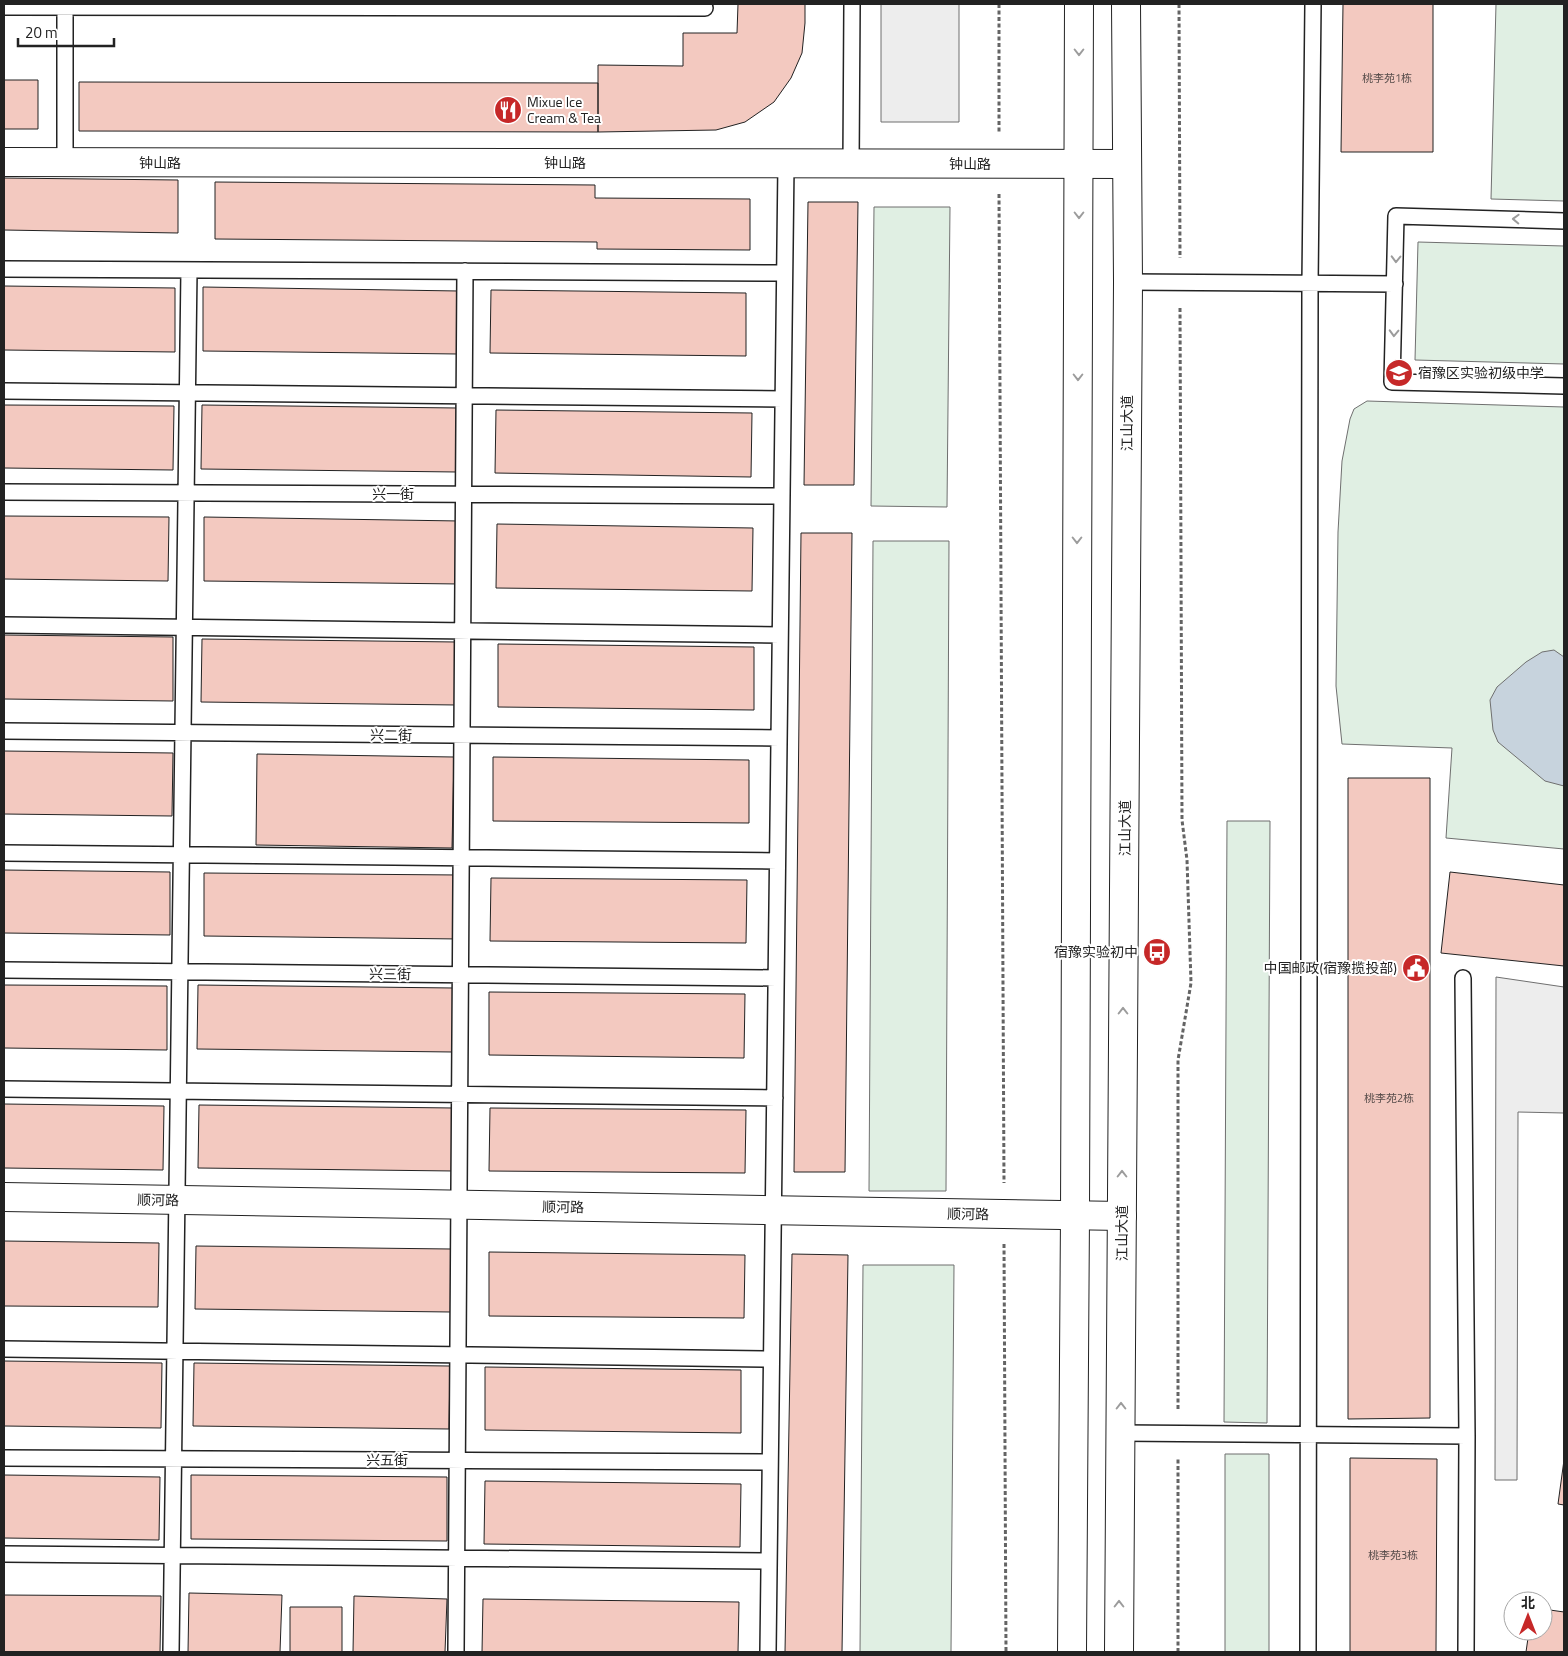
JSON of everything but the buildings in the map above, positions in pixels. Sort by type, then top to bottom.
[{"type":"main road","points":[[1072,1652],[1079,4]]},
{"type":"main road","name":"江山大道","points":[[1119,1652],[1128,282],[1126,4]]},
{"type":"main road","name":"钟山路","points":[[4,162],[1127,164]]},
{"type":"main road","name":"顺河路","points":[[4,1197],[1122,1216]]},
{"type":"lane","points":[[851,164],[852,4]]},
{"type":"lane","points":[[1308,1652],[1310,284],[1313,4]]},
{"type":"lane","points":[[65,5],[66,162]]},
{"type":"lane","points":[[4,7],[65,5],[401,5],[705,8]]},
{"type":"lane","points":[[768,1652],[786,164]]},
{"type":"lane","points":[[1564,220],[1396,216],[1392,382],[1564,386]]},
{"type":"lane","points":[[4,269],[784,273]]},
{"type":"lane","points":[[171,1652],[189,270]]},
{"type":"lane","points":[[456,1652],[465,271]]},
{"type":"lane","points":[[1128,282],[1395,284]]},
{"type":"lane","points":[[4,391],[783,399]]},
{"type":"lane","name":"兴一街","points":[[4,492],[782,496]]},
{"type":"lane","points":[[4,625],[780,635]]},
{"type":"lane","name":"兴二街","points":[[4,731],[779,738]]},
{"type":"lane","points":[[4,853],[777,862]]},
{"type":"lane","name":"兴三街","points":[[4,970],[776,978]]},
{"type":"lane","points":[[1462,978],[1468,1436],[1466,1652]]},
{"type":"lane","points":[[4,1088],[774,1098]]},
{"type":"lane","points":[[4,1349],[771,1359]]},
{"type":"lane","points":[[1120,1433],[1468,1436]]},
{"type":"lane","name":"兴五街","points":[[4,1458],[770,1462]]},
{"type":"lane","points":[[4,1554],[769,1561]]},
{"type":"path","points":[[999,4],[1006,1652]]},
{"type":"path","points":[[1178,1652],[1178,1060],[1191,983],[1187,860],[1182,820],[1179,4]]},
{"type":"green space","points":[[1496,4],[1564,4],[1564,201],[1491,199]]},
{"type":"green space","points":[[874,207],[950,207],[947,507],[871,506]]},
{"type":"green space","points":[[1418,242],[1564,246],[1564,364],[1415,360]]},
{"type":"green space","points":[[1367,401],[1564,407],[1564,849],[1446,838],[1452,748],[1342,744],[1336,686],[1338,532],[1342,461],[1350,419],[1354,409]]},
{"type":"green space","points":[[873,541],[949,541],[946,1191],[869,1191]]},
{"type":"green space","points":[[1227,821],[1270,821],[1267,1423],[1224,1422]]},
{"type":"green space","points":[[863,1265],[954,1265],[951,1652],[860,1652]]},
{"type":"green space","points":[[1225,1454],[1269,1454],[1269,1652],[1225,1652]]},
{"type":"shaded area","points":[[881,4],[959,4],[959,122],[881,122]]},
{"type":"shaded area","points":[[1554,650],[1564,657],[1564,786],[1545,781],[1498,742],[1493,730],[1490,700],[1497,687],[1526,662],[1542,652]]},
{"type":"shaded area","points":[[1496,977],[1564,987],[1564,1113],[1518,1112],[1517,1480],[1495,1480]]},
{"type":"place","name":"Mixue Ice Cream & Tea","points":[[508,110]]},
{"type":"place","name":"宿豫区实验初级中学","points":[[1399,373]]},
{"type":"place","name":"宿豫实验初中","points":[[1157,952]]},
{"type":"place","name":"中国邮政(宿豫揽投部)","points":[[1416,968]]}]
